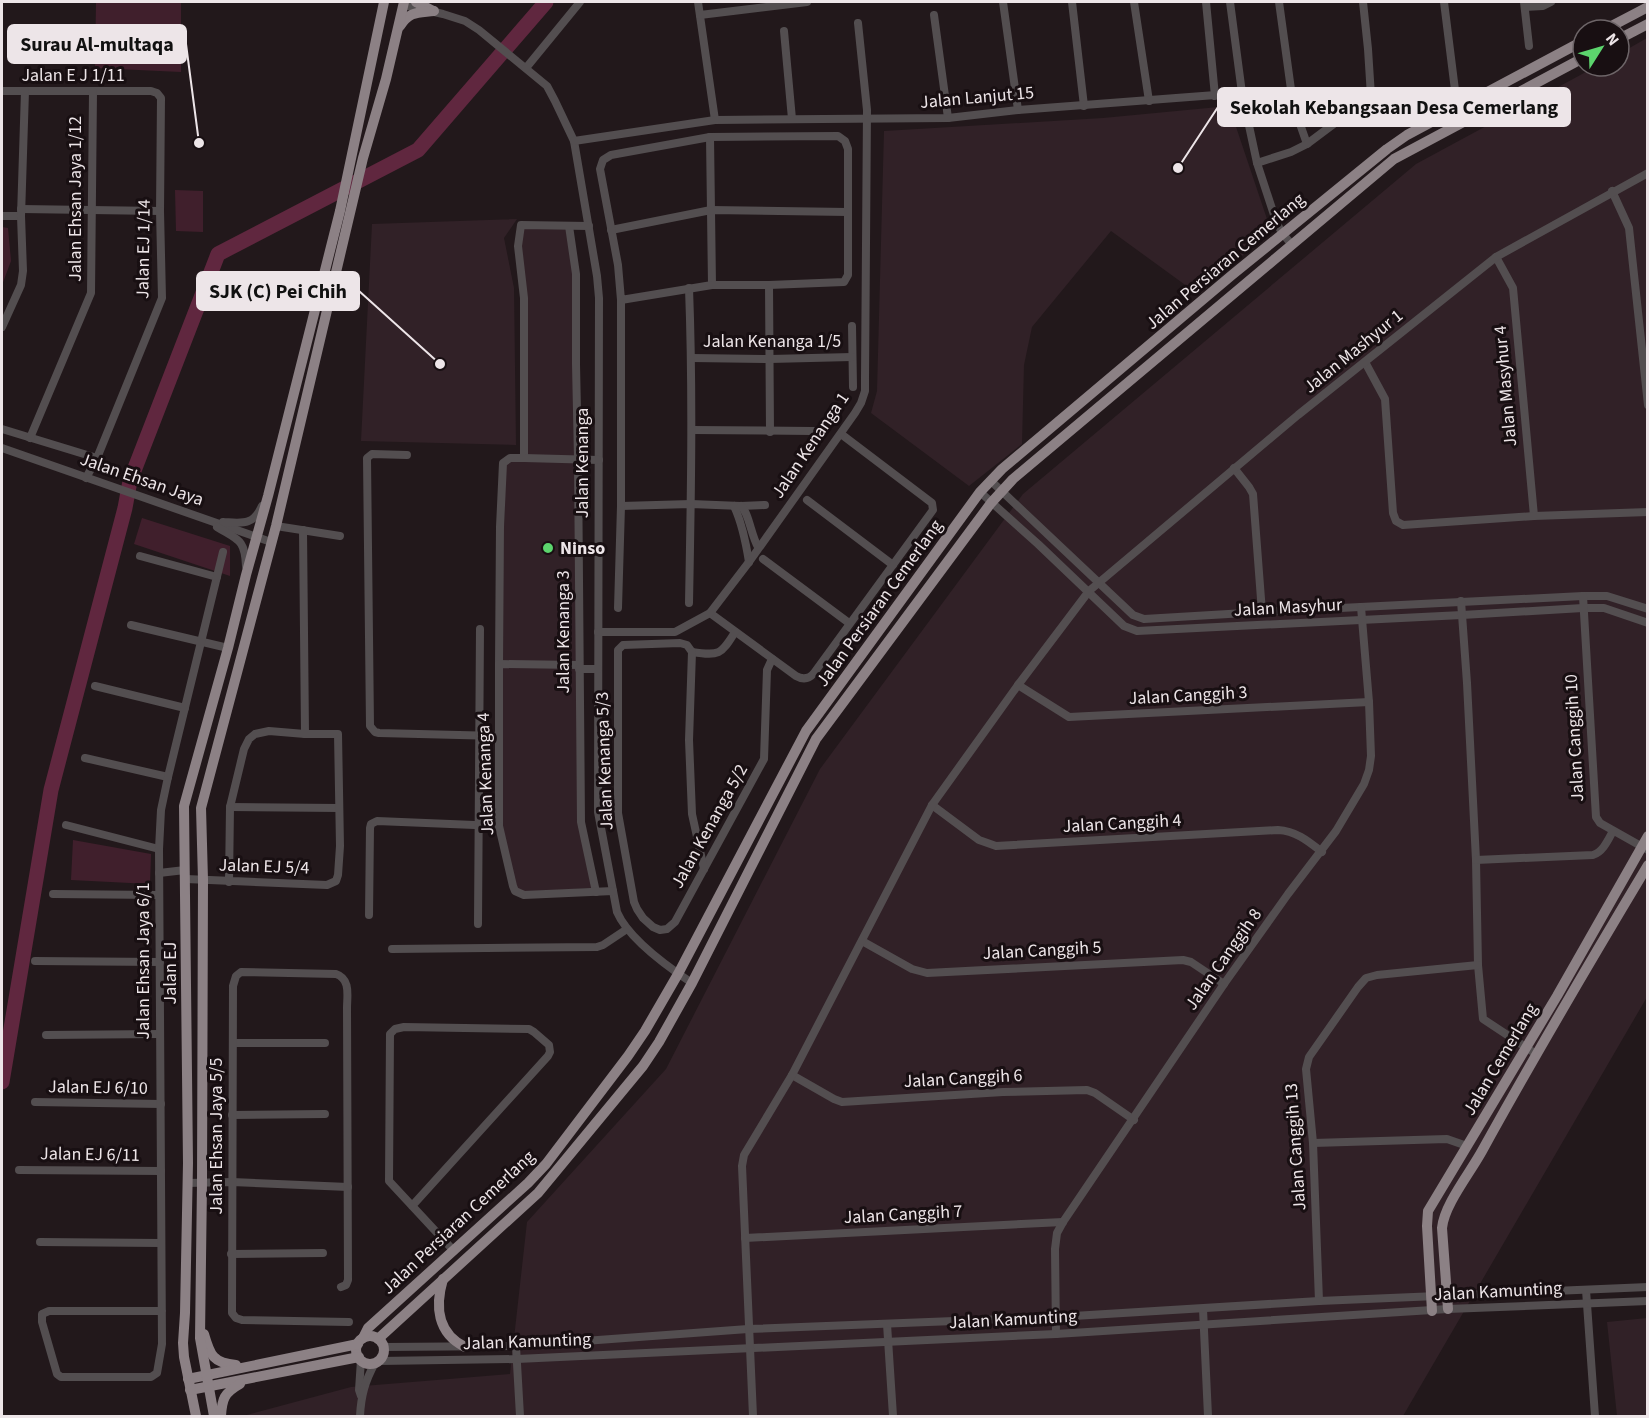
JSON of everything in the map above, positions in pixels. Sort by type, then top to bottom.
[{"type":"main road","name":"Jalan EJ","points":[[196,1416],[183,1343],[187,1183],[184,813],[186,797],[268,496],[340,211],[384,2]]},
{"type":"main road","points":[[416,2],[434,11]]},
{"type":"main road","name":"Jalan EJ","points":[[214,1416],[200,1346],[201,808],[276,526],[363,158],[386,79],[402,3]]},
{"type":"main road","points":[[381,15],[402,3]]},
{"type":"main road","points":[[1626,18],[1647,7]]},
{"type":"main road","points":[[398,29],[410,15],[434,11]]},
{"type":"main road","points":[[1631,33],[1647,24]]},
{"type":"main road","name":"Jalan Persiaran Cemerlang","points":[[361,1341],[368,1328],[546,1164],[628,1056],[678,974],[806,731],[980,492],[1012,461],[1282,234],[1387,149],[1407,135],[1571,47]]},
{"type":"main road","name":"Jalan Persiaran Cemerlang","points":[[381,1343],[443,1278],[538,1193],[643,1066],[692,983],[816,739],[991,503],[1013,479],[1394,159],[1571,64]]},
{"type":"main road","name":"Jalan Cemerlang","points":[[1432,1311],[1428,1211],[1645,848],[1647,836]]},
{"type":"main road","name":"Jalan Cemerlang","points":[[1448,1309],[1443,1216],[1647,865]]},
{"type":"main road","points":[[443,1278],[439,1300],[441,1319],[451,1338],[465,1347]]},
{"type":"main road","points":[[200,1319],[208,1349],[213,1357],[224,1364],[249,1366]]},
{"type":"main road","points":[[188,1379],[361,1341],[371,1336],[381,1343],[383,1354],[377,1362],[366,1363],[360,1359],[357,1353],[361,1341]]},
{"type":"main road","points":[[190,1390],[360,1359]]},
{"type":"main road","points":[[221,1416],[226,1394],[251,1378]]},
{"type":"street","points":[[526,68],[580,2]]},
{"type":"street","points":[[698,2],[715,120]]},
{"type":"street","points":[[700,15],[807,2]]},
{"type":"street","points":[[1003,2],[1018,110]]},
{"type":"street","points":[[1072,2],[1084,106]]},
{"type":"street","points":[[1134,2],[1149,101]]},
{"type":"street","points":[[1206,2],[1215,96]]},
{"type":"street","points":[[1230,2],[1242,93],[1257,163],[1277,224],[1292,245]]},
{"type":"street","points":[[1279,2],[1293,104],[1307,144]]},
{"type":"street","points":[[1257,163],[1307,144],[1371,96],[1363,2]]},
{"type":"street","points":[[1444,2],[1455,90]]},
{"type":"street","points":[[1529,46],[1525,4],[1543,6],[1551,2]]},
{"type":"street","name":"Jalan Kenanga","points":[[402,3],[456,17],[479,30],[547,86],[574,141],[598,286],[598,812],[617,912],[627,929],[678,974],[692,983]]},
{"type":"street","points":[[934,15],[948,118]]},
{"type":"street","name":"Jalan Kenanga 1","points":[[598,632],[675,632],[710,613],[749,562],[861,403],[865,391],[867,110],[858,22]]},
{"type":"street","points":[[784,32],[792,118]]},
{"type":"street","name":"Jalan E J 1/11","points":[[2,91],[144,91]]},
{"type":"street","points":[[2,327],[21,285],[23,271],[21,212],[26,91]]},
{"type":"street","name":"Jalan EJ 1/14","points":[[86,478],[97,458],[162,298],[160,211],[162,102],[157,93],[144,91]]},
{"type":"street","name":"Jalan Ehsan Jaya 1/12","points":[[30,438],[91,293],[93,92]]},
{"type":"street","name":"Jalan Lanjut 15","points":[[574,141],[715,120],[948,118],[1018,110],[1242,93]]},
{"type":"street","points":[[710,137],[712,285]]},
{"type":"street","points":[[618,608],[621,506],[621,300],[618,265],[600,169],[603,160],[611,155],[710,137],[841,137],[845,141],[848,148],[848,277],[844,282],[712,285],[621,300]]},
{"type":"street","name":"Jalan Mashyur 1","points":[[753,1416],[742,1166],[744,1155],[792,1075],[932,805],[1018,685],[1089,591],[1234,468],[1496,257],[1647,172]]},
{"type":"street","points":[[1612,191],[1629,228],[1647,405]]},
{"type":"street","points":[[611,230],[711,210],[848,212]]},
{"type":"street","points":[[2,216],[21,212],[160,211]]},
{"type":"street","points":[[589,226],[521,225],[518,246],[524,298],[524,458],[599,460]]},
{"type":"street","name":"Jalan Kenanga 3","points":[[568,226],[576,274],[581,822],[596,892]]},
{"type":"street","name":"Jalan Masyhur 4","points":[[1496,257],[1513,288],[1534,516]]},
{"type":"street","points":[[769,285],[770,432]]},
{"type":"street","points":[[689,288],[692,358],[689,603]]},
{"type":"street","points":[[852,326],[853,387]]},
{"type":"street","name":"Jalan Kenanga 1/5","points":[[692,358],[852,357]]},
{"type":"street","points":[[1365,362],[1384,399],[1393,513],[1396,521],[1403,525],[1534,516],[1647,512]]},
{"type":"street","points":[[2,429],[97,458]]},
{"type":"street","points":[[692,430],[815,431],[820,435]]},
{"type":"street","points":[[710,613],[796,676],[806,678],[814,673],[932,512],[933,505],[930,501],[841,434]]},
{"type":"street","name":"Jalan Ehsan Jaya","points":[[2,448],[271,542]]},
{"type":"street","points":[[407,455],[372,454],[367,458],[369,722],[372,729],[379,734],[499,736]]},
{"type":"street","name":"Jalan Kenanga 4","points":[[524,458],[506,460],[502,466],[499,664],[500,826],[513,886],[518,893],[524,895],[613,891]]},
{"type":"street","points":[[1234,468],[1253,494],[1262,612]]},
{"type":"street","name":"Jalan Masyhur","points":[[991,481],[1133,615],[1144,619],[1583,596],[1607,596],[1647,609]]},
{"type":"street","name":"Jalan Masyhur","points":[[980,492],[1124,626],[1137,631],[1583,608],[1604,608],[1647,623]]},
{"type":"street","points":[[209,520],[241,523],[250,521],[258,515],[268,496]]},
{"type":"street","points":[[807,500],[893,564]]},
{"type":"street","points":[[621,506],[765,505]]},
{"type":"street","points":[[737,506],[745,510],[752,534],[759,547]]},
{"type":"street","points":[[737,506],[749,562]]},
{"type":"street","points":[[209,520],[242,544],[246,551],[246,575]]},
{"type":"street","points":[[276,526],[340,536]]},
{"type":"street","points":[[303,530],[305,734]]},
{"type":"street","name":"Jalan Ehsan Jaya 6/1","points":[[162,1311],[49,1311],[42,1314],[42,1322],[57,1374],[59,1376],[151,1377],[157,1373],[162,1344],[162,1311],[161,1243],[161,1172],[160,1104],[160,962],[159,895],[161,810],[223,552]]},
{"type":"street","points":[[140,556],[217,577]]},
{"type":"street","points":[[763,559],[849,623]]},
{"type":"street","name":"Jalan Canggih 10","points":[[1583,596],[1596,817],[1600,824],[1645,848]]},
{"type":"street","points":[[1461,601],[1476,860],[1478,965],[1483,1019],[1536,1054]]},
{"type":"street","name":"Jalan Canggih 8","points":[[1056,1334],[1054,1249],[1063,1222],[1224,984],[1288,894],[1322,852],[1367,777],[1371,756],[1361,607]]},
{"type":"street","points":[[131,625],[228,648]]},
{"type":"street","points":[[478,924],[480,629]]},
{"type":"street","points":[[704,868],[692,814],[689,740],[692,652],[715,654],[720,652],[735,632]]},
{"type":"street","name":"Jalan Kenanga 5/3","points":[[664,930],[649,924],[640,914],[634,902],[618,813],[618,650],[623,645],[681,643],[687,645],[692,652]]},
{"type":"street","name":"Jalan Kenanga 5/2","points":[[664,930],[675,922],[764,759],[767,670],[772,659]]},
{"type":"street","points":[[499,664],[598,669]]},
{"type":"street","name":"Jalan Canggih 3","points":[[1018,685],[1069,717],[1369,702]]},
{"type":"street","points":[[95,686],[185,708]]},
{"type":"street","points":[[229,882],[230,807],[244,749],[249,739],[262,731],[338,734],[339,808],[230,807]]},
{"type":"street","points":[[85,758],[168,777]]},
{"type":"street","name":"Jalan Canggih 4","points":[[932,805],[979,840],[996,846],[1282,830],[1302,837],[1322,852]]},
{"type":"street","name":"Jalan EJ 5/4","points":[[159,873],[229,882],[331,884],[338,878],[339,808]]},
{"type":"street","points":[[369,915],[370,828],[374,822],[500,826]]},
{"type":"street","points":[[66,825],[159,849]]},
{"type":"street","points":[[1476,860],[1599,854],[1613,831]]},
{"type":"street","points":[[53,894],[159,895]]},
{"type":"street","points":[[392,948],[597,947],[627,929]]},
{"type":"street","name":"Jalan Canggih 5","points":[[862,941],[912,969],[927,973],[1180,959],[1188,961],[1224,984]]},
{"type":"street","points":[[35,961],[160,962]]},
{"type":"street","name":"Jalan Canggih 13","points":[[1319,1301],[1313,1143],[1306,1069],[1309,1057],[1366,978],[1478,965]]},
{"type":"street","name":"Jalan Ehsan Jaya 5/5","points":[[348,1187],[347,988],[344,979],[336,974],[247,972],[238,974],[233,982],[231,1310],[236,1318],[242,1320],[349,1322]]},
{"type":"street","points":[[412,1206],[548,1056],[549,1045],[534,1032],[529,1029],[404,1028],[392,1031],[389,1038],[389,1180],[412,1206],[454,1251]]},
{"type":"street","points":[[46,1035],[160,1034]]},
{"type":"street","points":[[233,1042],[325,1043]]},
{"type":"street","name":"Jalan Canggih 6","points":[[792,1075],[842,1102],[1003,1092],[1087,1090],[1134,1120]]},
{"type":"street","name":"Jalan EJ 6/10","points":[[35,1102],[160,1104]]},
{"type":"street","points":[[232,1115],[325,1114]]},
{"type":"street","points":[[1313,1143],[1447,1139],[1467,1146]]},
{"type":"street","name":"Jalan EJ 6/11","points":[[19,1170],[161,1172]]},
{"type":"street","points":[[187,1183],[232,1182],[348,1187],[348,1280],[346,1285],[341,1287]]},
{"type":"street","name":"Jalan Canggih 7","points":[[745,1238],[1063,1222]]},
{"type":"street","points":[[40,1242],[161,1243]]},
{"type":"street","points":[[231,1254],[323,1253]]},
{"type":"street","name":"Jalan Kamunting","points":[[381,1343],[465,1347],[516,1346],[748,1329],[1057,1317],[1319,1301],[1647,1287]]},
{"type":"street","points":[[1586,1290],[1595,1416]]},
{"type":"street","name":"Jalan Kamunting","points":[[377,1362],[517,1359],[1056,1334],[1448,1309],[1647,1301]]},
{"type":"street","points":[[1203,1309],[1208,1416]]},
{"type":"street","points":[[887,1324],[893,1416]]},
{"type":"street","points":[[516,1346],[520,1416]]},
{"type":"street","points":[[360,1359],[359,1390],[361,1397]]},
{"type":"street","points":[[360,1416],[361,1397],[369,1375],[377,1362]]},
{"type":"shaded area","points":[[96,2],[181,2],[181,72],[95,68]]},
{"type":"shaded area","points":[[1647,38],[1647,997],[1403,1416],[243,1416],[351,1387],[510,1374],[527,1222],[666,1069],[820,769],[1023,494],[1416,164],[1575,78],[1631,78],[1631,47]]},
{"type":"shaded area","points":[[1229,106],[1267,219],[1264,236],[1199,295],[1111,231],[1032,327],[1024,365],[1022,444],[969,486],[871,413],[877,391],[884,131],[1103,118]]},
{"type":"shaded area","points":[[175,190],[203,191],[203,232],[176,231]]},
{"type":"shaded area","points":[[517,219],[504,238],[514,288],[516,445],[361,441],[372,224]]},
{"type":"shaded area","points":[[2,227],[8,228],[11,261],[2,285]]},
{"type":"shaded area","points":[[524,227],[566,229],[574,275],[578,822],[592,888],[522,892],[516,887],[502,825],[503,557],[506,464],[512,461],[526,461],[521,246]]},
{"type":"shaded area","points":[[142,518],[230,546],[230,576],[134,544]]},
{"type":"shaded area","points":[[73,840],[151,854],[150,884],[71,880]]},
{"type":"shaded area","points":[[1647,1318],[1647,1416],[1617,1416],[1607,1322]]},
{"type":"waterway","points":[[2,1082],[51,790],[125,508],[130,481],[218,254],[418,150],[546,2]]},
{"type":"place","name":"Surau Al-multaqa","points":[[199,143]]},
{"type":"place","name":"Sekolah Kebangsaan Desa Cemerlang","points":[[1178,168]]},
{"type":"place","name":"SJK (C) Pei Chih","points":[[440,364]]},
{"type":"place","name":"Ninso","points":[[548,548]]}]
